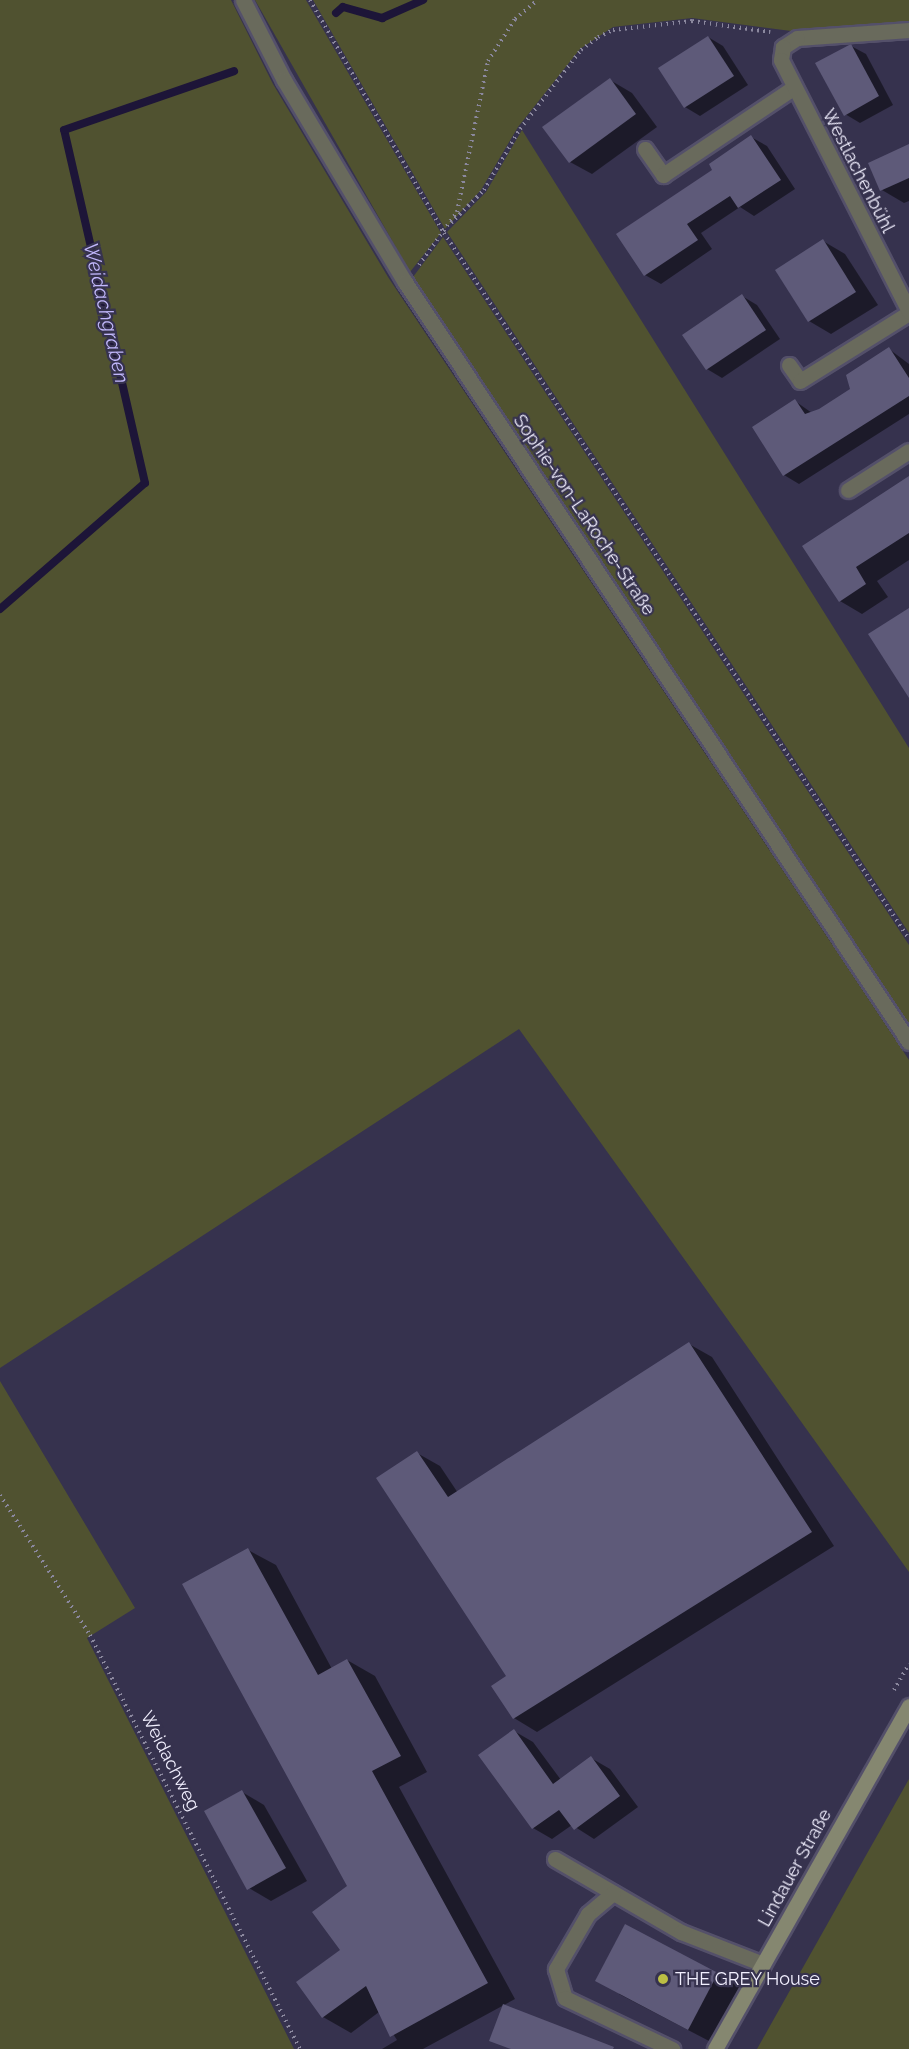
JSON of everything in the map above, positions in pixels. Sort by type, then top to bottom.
[{"type":"main road","name":"Lindauer Straße","points":[[715,2049],[909,1706]]},
{"type":"street","name":"Sophie-von-LaRoche-Straße","points":[[243,0],[284,80],[405,282],[909,1042]]},
{"type":"street","points":[[783,47],[797,38],[909,30]]},
{"type":"street","name":"Westlachenbühl","points":[[783,47],[781,60],[793,88],[909,312]]},
{"type":"street","points":[[645,149],[663,175],[793,88]]},
{"type":"street","points":[[789,365],[800,381],[909,312]]},
{"type":"street","points":[[848,490],[909,451]]},
{"type":"street","points":[[555,1859],[681,1932],[763,1964]]},
{"type":"street","points":[[613,1893],[588,1914],[556,1969],[565,1998],[672,2049]]},
{"type":"path","points":[[310,0],[444,233],[909,939]]},
{"type":"path","points":[[451,223],[488,61],[515,19],[538,0]]},
{"type":"path","points":[[405,282],[451,223],[484,190],[520,129],[581,50],[598,37],[614,30],[692,21],[785,34],[783,47]]},
{"type":"path","name":"Weidachweg","points":[[0,1495],[90,1635],[300,2049]]},
{"type":"green space","points":[[0,0],[231,0],[273,84],[388,277],[909,1060],[909,1572],[519,1029],[0,1368]]},
{"type":"green space","points":[[255,0],[306,0],[441,233],[410,272]]},
{"type":"green space","points":[[313,0],[909,0],[909,24],[799,32],[692,18],[613,27],[580,49],[518,127],[481,190],[445,229]]},
{"type":"green space","points":[[522,130],[909,748],[909,933],[447,232],[486,192]]},
{"type":"green space","points":[[443,237],[909,945],[909,1028],[413,277]]},
{"type":"green space","points":[[0,1381],[135,1608],[87,1638],[294,2049],[0,2049]]},
{"type":"green space","points":[[909,1779],[909,2049],[757,2049]]},
{"type":"building","points":[[708,36],[734,76],[684,108],[658,68]]},
{"type":"building","points":[[851,44],[879,96],[844,116],[815,63]]},
{"type":"building","points":[[610,78],[636,114],[569,163],[542,127]]},
{"type":"building","points":[[751,135],[781,180],[738,208],[730,196],[687,224],[698,240],[644,276],[616,234],[712,170],[709,164]]},
{"type":"building","points":[[909,144],[909,178],[880,191],[868,163]]},
{"type":"building","points":[[823,239],[856,292],[808,322],[775,270]]},
{"type":"building","points":[[742,294],[766,330],[706,370],[682,335]]},
{"type":"building","points":[[889,347],[909,378],[909,396],[783,476],[752,427],[795,399],[805,414],[819,409],[850,389],[846,375]]},
{"type":"building","points":[[909,476],[909,533],[856,567],[866,584],[839,602],[802,546]]},
{"type":"building","points":[[909,608],[909,698],[868,634]]},
{"type":"building","points":[[689,1342],[812,1532],[513,1719],[491,1686],[506,1676],[376,1478],[417,1451],[448,1497]]},
{"type":"building","points":[[248,1548],[318,1675],[347,1659],[401,1756],[372,1771],[488,1983],[390,2037],[366,1986],[322,2018],[296,1982],[340,1950],[312,1912],[347,1886],[182,1584]]},
{"type":"building","points":[[514,1729],[553,1784],[591,1756],[620,1796],[574,1830],[559,1810],[532,1829],[478,1755]]},
{"type":"building","points":[[242,1790],[286,1868],[247,1890],[204,1811]]},
{"type":"building","points":[[625,1924],[718,1973],[688,2030],[595,1981]]},
{"type":"building","points":[[503,2004],[614,2047],[613,2049],[511,2049],[489,2041]]},
{"type":"waterway","name":"Weidachgraben","points":[[336,13],[343,7],[382,18],[423,0]]},
{"type":"waterway","name":"Weidachgraben","points":[[0,609],[145,483],[64,130],[234,71]]},
{"type":"place","name":"THE GREY House","points":[[663,1979]]}]
